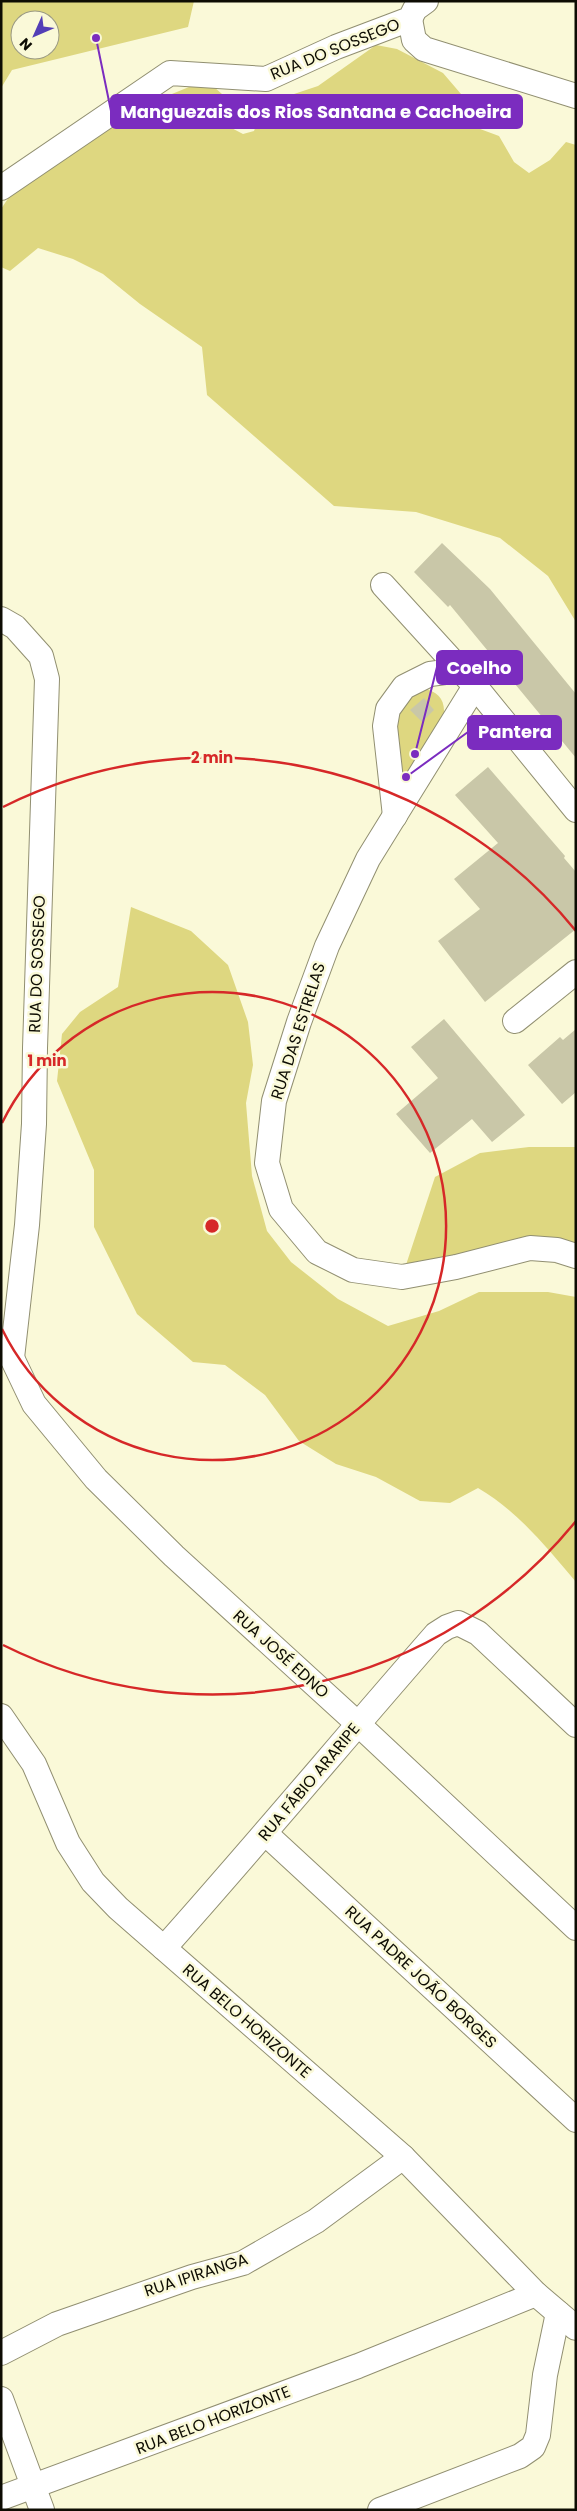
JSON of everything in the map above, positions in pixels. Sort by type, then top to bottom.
[{"type":"street","name":"RUA DO SOSSEGO","points":[[1,188],[170,73],[266,79],[336,47],[410,19],[415,9],[426,1]]},
{"type":"street","points":[[410,19],[414,40],[424,50],[576,96]]},
{"type":"street","points":[[383,586],[468,678],[576,810]]},
{"type":"street","name":"RUA DO SOSSEGO","points":[[1,619],[15,627],[41,656],[47,679],[35,1018],[34,1124],[27,1225],[6,1360]]},
{"type":"street","points":[[395,816],[385,726],[388,709],[404,687],[430,674],[468,678]]},
{"type":"street","name":"RUA DAS ESTRELAS","points":[[468,678],[395,816],[368,859],[327,946],[299,1022],[274,1100],[266,1163],[282,1209],[317,1252],[353,1270],[402,1277],[456,1267],[530,1248],[557,1250],[576,1256]]},
{"type":"street","points":[[515,1021],[576,972]]},
{"type":"street","name":"RUA JOSÉ EDNO","points":[[6,1360],[34,1404],[96,1479],[174,1556],[357,1723],[576,1928]]},
{"type":"street","name":"RUA FÁBIO ARARIPE","points":[[164,1948],[266,1834],[357,1723],[436,1634],[447,1627],[458,1623],[478,1633],[576,1725]]},
{"type":"street","name":"RUA BELO HORIZONTE","points":[[1,1716],[34,1764],[68,1843],[93,1882],[118,1908],[403,2157],[536,2294],[571,2322]]},
{"type":"street","name":"RUA PADRE JOÃO BORGES","points":[[266,1834],[576,2120]]},
{"type":"street","name":"RUA IPIRANGA","points":[[1,2353],[73,2318],[192,2277],[243,2263],[316,2221],[403,2157]]},
{"type":"street","name":"RUA BELO HORIZONTE","points":[[1,2498],[358,2366],[536,2294]]},
{"type":"street","points":[[380,2510],[520,2456],[533,2448],[538,2435],[545,2375],[571,2322]]},
{"type":"street","points":[[1,2399],[42,2510]]},
{"type":"shaded area","points":[[1,1],[194,1],[188,27],[60,58],[60,10],[10,10],[10,60],[53,60],[12,70],[1,88]]},
{"type":"shaded area","points":[[376,45],[397,49],[443,73],[461,94],[451,114],[472,126],[499,136],[514,162],[529,173],[550,160],[566,142],[576,145],[576,622],[548,576],[500,538],[416,512],[334,506],[207,395],[202,347],[140,304],[103,274],[73,259],[38,248],[10,271],[1,267],[1,209],[13,191],[94,126],[206,80],[222,94],[220,122],[243,134],[254,131],[264,104],[318,86]]},
{"type":"shaded area","points":[[423,688],[439,696],[443,704],[444,714],[402,783],[395,738],[398,714],[402,704],[409,696]]},
{"type":"shaded area","points":[[131,907],[191,931],[228,965],[248,1022],[253,1065],[246,1103],[252,1176],[267,1231],[291,1262],[338,1299],[388,1326],[439,1311],[479,1292],[548,1292],[576,1297],[576,1582],[543,1543],[493,1497],[478,1488],[450,1503],[420,1501],[376,1477],[336,1464],[299,1441],[265,1395],[225,1365],[193,1362],[137,1314],[94,1227],[94,1170],[57,1081],[62,1034],[80,1012],[118,987]]},
{"type":"shaded area","points":[[529,1147],[576,1147],[576,1256],[557,1250],[402,1277],[435,1177],[480,1153]]},
{"type":"building","points":[[442,543],[490,589],[576,694],[576,758],[450,605],[448,607],[414,572]]},
{"type":"building","points":[[424,698],[434,710],[422,722],[410,710]]},
{"type":"building","points":[[488,767],[565,856],[564,858],[576,872],[576,929],[485,1002],[438,941],[480,909],[454,879],[498,843],[455,795]]},
{"type":"building","points":[[444,1019],[525,1115],[492,1142],[472,1119],[430,1153],[396,1114],[438,1078],[411,1047]]},
{"type":"building","points":[[576,1029],[576,1092],[562,1104],[528,1065],[560,1037],[563,1040]]},
{"type":"place","name":"Manguezais dos Rios Santana e Cachoeira","points":[[96,38]]},
{"type":"place","name":"Coelho","points":[[415,754]]},
{"type":"place","name":"Pantera","points":[[406,777]]}]
